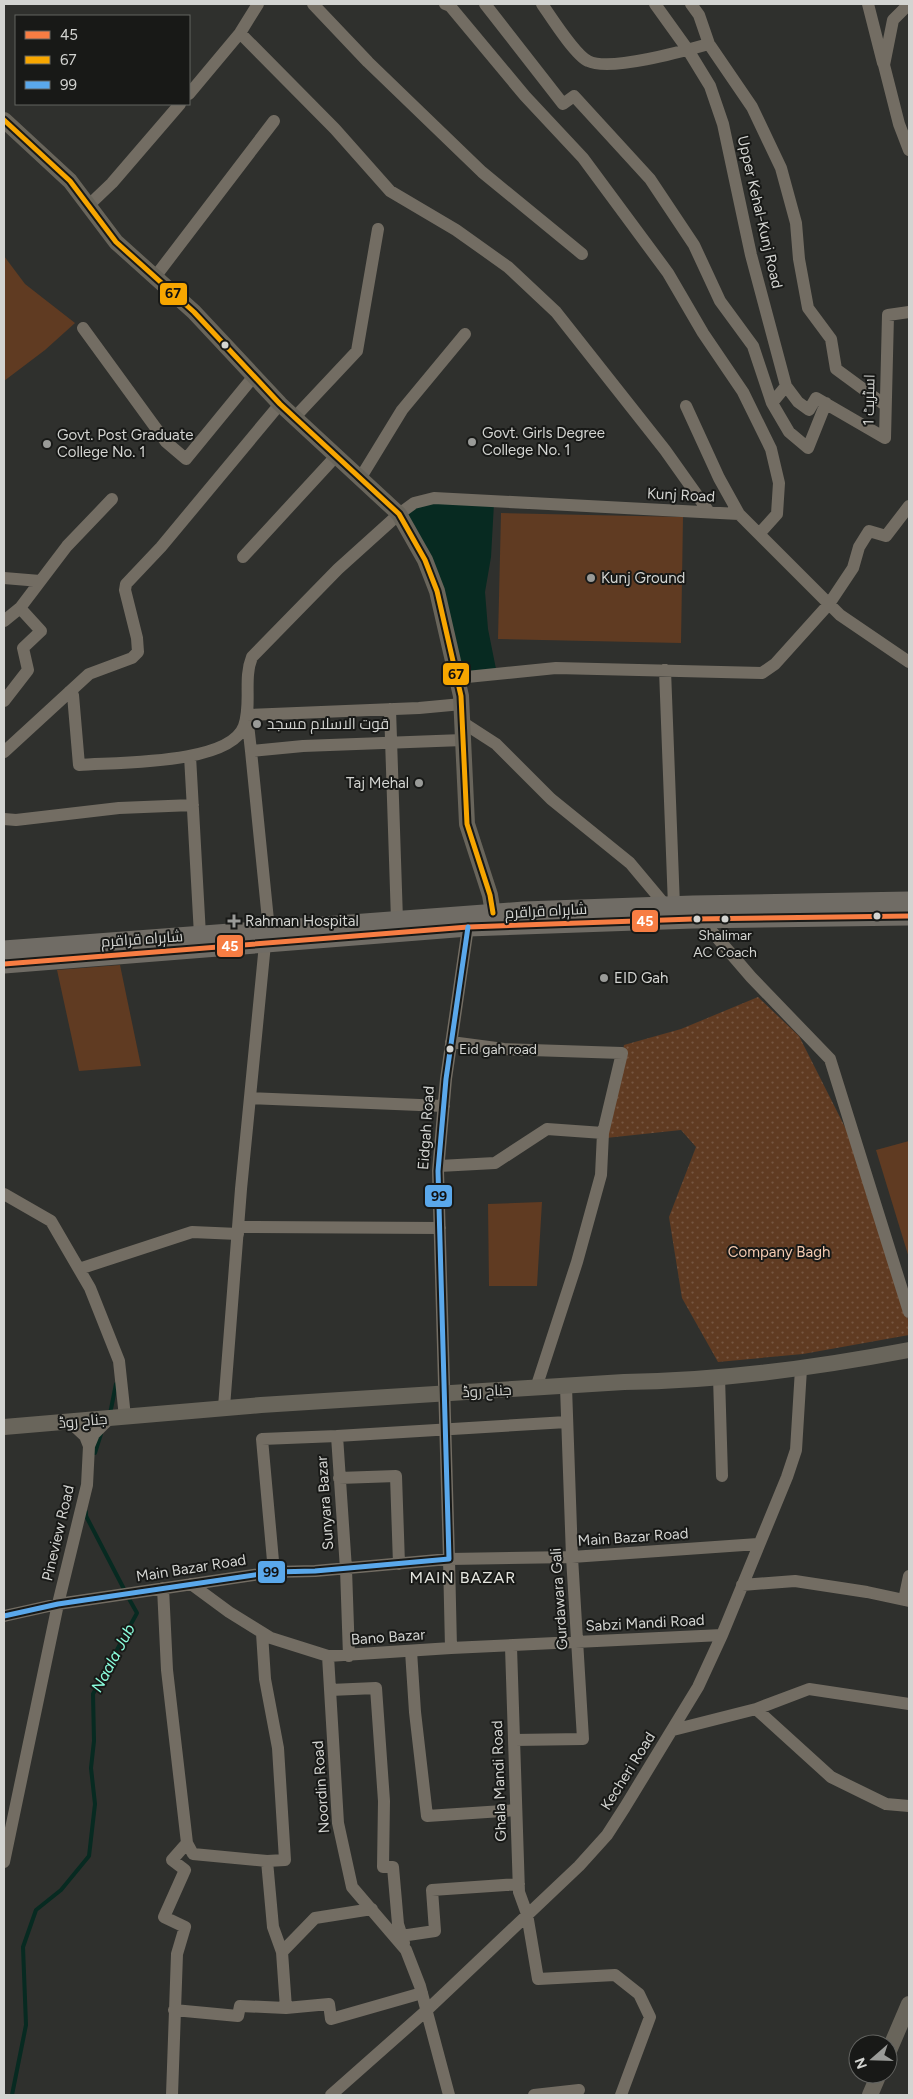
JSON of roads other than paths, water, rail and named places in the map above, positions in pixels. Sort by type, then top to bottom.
[{"type":"highway","name":"شاہراہ قراقرم","points":[[4,964],[267,937],[397,920],[493,913],[670,906],[909,901]]},
{"type":"highway","name":"شاہراہ قراقرم","points":[[4,950],[200,935],[267,937],[701,919],[909,916]]},
{"type":"main road","points":[[4,120],[70,181],[116,242],[194,312],[280,404],[399,514],[425,560],[437,591],[462,704],[467,824],[490,895],[493,913]]},
{"type":"main road","name":"جناح روڈ","points":[[4,1427],[224,1408],[444,1393],[624,1382],[675,1382],[801,1369],[909,1350]]},
{"type":"main road","points":[[896,2034],[909,2004]]},
{"type":"street","points":[[190,93],[240,33],[258,4]]},
{"type":"street","points":[[313,4],[368,62],[482,172],[582,254]]},
{"type":"street","points":[[446,4],[450,6],[525,96],[583,158],[668,273],[703,332],[743,392],[772,449],[780,483],[777,514],[759,534]]},
{"type":"street","points":[[485,4],[563,104],[574,96],[650,179],[694,245],[720,301],[753,346],[772,403],[789,432],[808,448],[826,403],[816,398],[809,410],[798,402],[786,386],[772,403]]},
{"type":"street","points":[[542,4],[573,47],[586,60],[600,65],[627,62],[709,44]]},
{"type":"street","name":"Upper Kehal-Kunj Road","points":[[655,4],[688,50],[710,86],[723,124],[751,254],[786,386]]},
{"type":"street","points":[[691,4],[699,15],[709,44],[752,107],[781,168],[796,222],[799,258],[808,308],[832,339],[836,369],[885,405]]},
{"type":"street","points":[[868,4],[899,124],[909,150]]},
{"type":"street","points":[[884,65],[893,20],[909,4]]},
{"type":"street","points":[[240,33],[335,129],[390,191],[456,230],[508,267],[556,312],[665,450],[709,512]]},
{"type":"street","points":[[88,205],[112,183],[179,105]]},
{"type":"street","points":[[155,277],[274,121]]},
{"type":"street","points":[[295,417],[357,351],[378,229]]},
{"type":"street","name":"اسٹریٹ 1","points":[[826,403],[885,438],[888,315],[909,312]]},
{"type":"street","points":[[83,328],[166,442],[186,459],[254,376]]},
{"type":"street","points":[[361,477],[402,410],[465,334]]},
{"type":"street","points":[[4,752],[89,674],[132,658],[138,652],[137,638],[125,590],[126,584],[161,547],[280,404]]},
{"type":"street","points":[[686,406],[719,478],[739,514],[840,615],[909,662]]},
{"type":"street","points":[[243,557],[336,455]]},
{"type":"street","name":"Kunj Road","points":[[247,715],[248,669],[252,658],[338,569],[399,514],[414,503],[434,498],[739,514]]},
{"type":"street","points":[[4,621],[20,608],[67,546],[112,499]]},
{"type":"street","points":[[457,678],[556,668],[762,673],[775,664],[829,604],[853,568],[859,547],[869,531],[886,536],[909,506]]},
{"type":"street","points":[[4,578],[40,581]]},
{"type":"street","points":[[4,700],[28,670],[23,648],[41,631],[20,608]]},
{"type":"street","points":[[665,670],[670,906]]},
{"type":"street","points":[[69,692],[73,695],[78,764],[185,757],[213,751],[237,738],[245,724],[247,715]]},
{"type":"street","points":[[247,715],[462,704]]},
{"type":"street","points":[[390,709],[397,920]]},
{"type":"street","points":[[224,1408],[250,1098],[267,937],[247,715]]},
{"type":"street","points":[[462,722],[496,744],[551,799],[630,863],[670,906]]},
{"type":"street","points":[[251,751],[303,746],[463,740]]},
{"type":"street","points":[[185,757],[193,804],[200,935]]},
{"type":"street","points":[[4,819],[16,820],[120,808],[193,804]]},
{"type":"street","points":[[701,919],[751,976],[830,1059],[909,1312]]},
{"type":"street","name":"Eidgah Road","points":[[444,1393],[439,1166],[451,1042],[468,928]]},
{"type":"street","points":[[451,1042],[504,1048],[622,1053],[603,1132],[601,1175],[577,1262],[536,1388]]},
{"type":"street","points":[[250,1098],[444,1106]]},
{"type":"street","points":[[439,1166],[495,1163],[547,1129],[603,1132]]},
{"type":"street","points":[[4,1194],[51,1221],[90,1288],[119,1361],[117,1418],[94,1434],[89,1446]]},
{"type":"street","points":[[79,1269],[192,1232],[440,1228]]},
{"type":"street","name":"Kecheri Road","points":[[336,2094],[579,1866],[606,1835],[698,1687],[722,1635],[796,1450],[801,1369]]},
{"type":"street","points":[[719,1377],[722,1476]]},
{"type":"street","name":"Gurdawara Gali","points":[[514,1740],[583,1739],[572,1557],[566,1387]]},
{"type":"street","points":[[444,1393],[451,1648]]},
{"type":"street","points":[[70,1422],[85,1436],[89,1446]]},
{"type":"street","points":[[337,1436],[567,1422]]},
{"type":"street","name":"Sunyara Bazar","points":[[274,1572],[262,1439],[337,1436],[346,1569],[348,1656]]},
{"type":"street","name":"Pineview Road","points":[[4,1862],[58,1604],[87,1484],[89,1446]]},
{"type":"street","points":[[339,1478],[396,1476],[399,1564]]},
{"type":"street","name":"Main Bazar Road","points":[[4,1616],[58,1604],[274,1572],[346,1569],[449,1559],[572,1557],[758,1544]]},
{"type":"street","points":[[742,1585],[795,1581],[906,1600],[909,1576]]},
{"type":"street","name":"Bano Bazar","points":[[191,1584],[229,1612],[271,1638],[328,1656],[451,1648]]},
{"type":"street","points":[[163,1588],[167,1670],[187,1843],[193,1854],[267,1861],[284,1860],[278,1748],[265,1679],[262,1633]]},
{"type":"street","name":"Sabzi Mandi Road","points":[[451,1648],[722,1635]]},
{"type":"street","name":"Ghala Mandi Road","points":[[511,1646],[519,1892],[527,1914],[538,1979],[615,1976],[639,1994],[650,2017],[621,2095]]},
{"type":"street","points":[[411,1651],[415,1712],[427,1816],[516,1810]]},
{"type":"street","name":"Noordin Road","points":[[328,1656],[338,1823],[352,1888],[406,1950],[422,1993],[449,2095]]},
{"type":"street","points":[[330,1690],[376,1688],[384,1801],[383,1867],[393,1866],[398,1924],[406,1950]]},
{"type":"street","points":[[673,1730],[756,1709],[809,1689],[909,1704]]},
{"type":"street","points":[[756,1709],[831,1777],[886,1804],[909,1806]]},
{"type":"street","points":[[172,2095],[177,1954],[185,1927],[164,1916],[185,1870],[172,1860],[187,1843]]},
{"type":"street","points":[[267,1861],[273,1927],[282,1952],[286,2008]]},
{"type":"street","points":[[401,1936],[435,1931],[432,1890],[519,1884]]},
{"type":"street","points":[[282,1952],[315,1918],[372,1909]]},
{"type":"street","points":[[174,2010],[238,2016],[240,2006],[286,2008],[329,2004],[331,2019],[422,1993]]},
{"type":"street","points":[[534,2095],[578,2090]]},
{"type":"waterway","name":"Naala Jub","points":[[110,1414],[116,1384]]},
{"type":"waterway","name":"Naala Jub","points":[[95,1453],[101,1434]]},
{"type":"waterway","name":"Naala Jub","points":[[86,1512],[86,1516],[125,1591]]},
{"type":"waterway","name":"Naala Jub","points":[[12,2095],[26,2025],[23,1947],[36,1910],[61,1890],[89,1856],[95,1804],[91,1768],[94,1741],[93,1694],[137,1613],[128,1597]]},
{"type":"place","name":"Govt. Girls Degree College No. 1","points":[[472,442]]},
{"type":"place","name":"Govt. Post Graduate College No. 1","points":[[47,444]]},
{"type":"place","name":"Kunj Ground","points":[[591,578]]},
{"type":"place","name":"قوت الاسلام مسجد","points":[[257,724]]},
{"type":"place","name":"Taj Mehal","points":[[419,783]]},
{"type":"place","name":"Shalimar AC Coach","points":[[725,919]]},
{"type":"place","name":"Rahman Hospital","points":[[234,921]]},
{"type":"place","name":"EID Gah","points":[[604,978]]},
{"type":"place","name":"Eid gah road","points":[[450,1049]]},
{"type":"district","name":"MAIN BAZAR","points":[[463,1577]]},
{"type":"park label","name":"Company Bagh","points":[[779,1252]]}]
